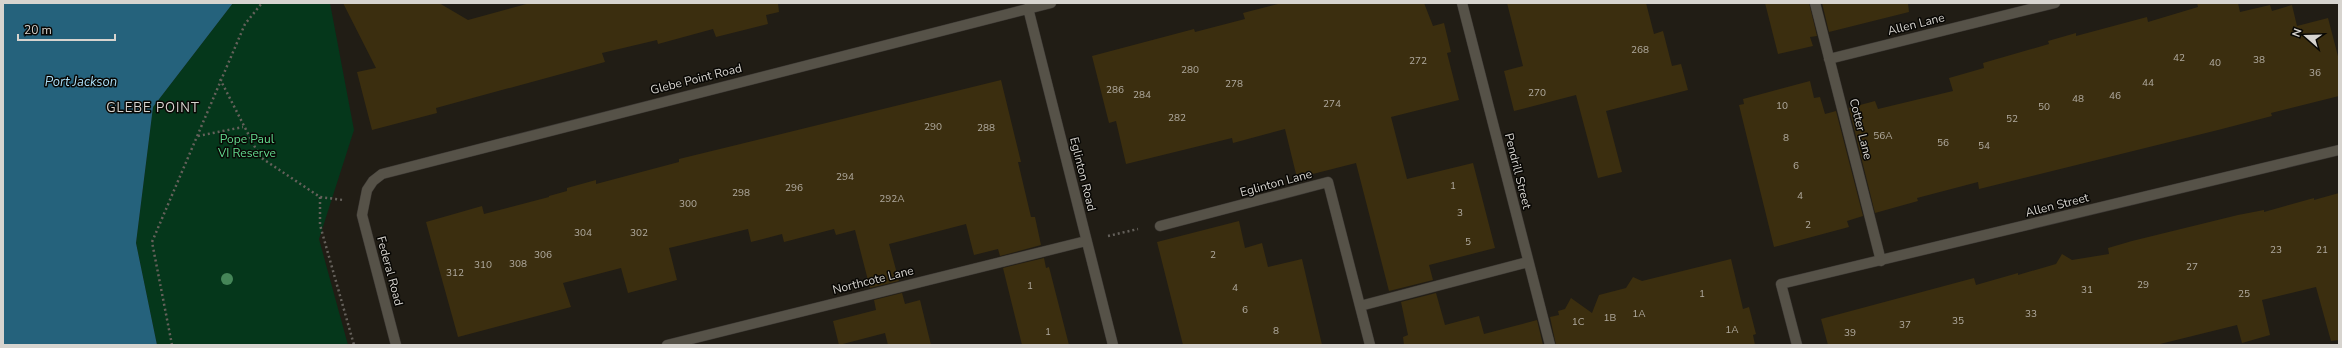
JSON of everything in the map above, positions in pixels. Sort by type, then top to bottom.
[{"type":"street","name":"Glebe Point Road","points":[[363,203],[373,181],[382,174],[396,169],[1051,3]]},
{"type":"street","name":"Pendrill Street","points":[[1462,3],[1550,345]]},
{"type":"street","name":"Cotter Lane","points":[[1815,3],[1881,262]]},
{"type":"street","name":"Allen Lane","points":[[1829,59],[2055,3]]},
{"type":"street","name":"Eglinton Road","points":[[1028,8],[1113,345]]},
{"type":"street","name":"Allen Street","points":[[1797,345],[1782,284],[1881,262],[2339,150]]},
{"type":"street","name":"Eglinton Lane","points":[[1160,226],[1328,182],[1370,345]]},
{"type":"street","name":"Federal Road","points":[[363,203],[363,222],[396,345]]},
{"type":"street","name":"Northcote Lane","points":[[666,345],[1086,241]]},
{"type":"street","points":[[1360,306],[1528,262]]},
{"type":"path","points":[[172,345],[152,242],[245,24],[262,3]]},
{"type":"path","points":[[220,80],[260,157],[320,197],[320,225],[354,345]]},
{"type":"path","points":[[198,136],[243,126]]},
{"type":"path","points":[[1086,241],[1138,229]]},
{"type":"green space","name":"Pope Paul VI Reserve","points":[[233,3],[330,3],[354,130],[319,239],[348,345],[157,345],[136,243],[153,107]]},
{"type":"water","name":"Port Jackson","points":[[3,3],[233,3],[153,107],[136,243],[157,345],[3,345]]},
{"type":"building","points":[[343,3],[439,3],[468,20],[530,3],[778,3],[779,12],[766,15],[768,24],[716,37],[713,29],[658,44],[657,40],[602,53],[605,62],[436,108],[437,113],[372,130],[357,72],[376,68]]},
{"type":"building","points":[[1282,3],[1424,3],[1433,26],[1444,23],[1451,52],[1447,53],[1459,100],[1391,117],[1407,179],[1473,163],[1495,248],[1429,265],[1433,280],[1389,291],[1356,163],[1297,178],[1285,129],[1233,143],[1232,138],[1126,164],[1116,121],[1109,123],[1092,56],[1194,29],[1195,32],[1245,19],[1243,13]]},
{"type":"building","points":[[1507,3],[1646,3],[1654,34],[1663,31],[1672,66],[1681,64],[1688,90],[1606,111],[1622,172],[1598,178],[1576,95],[1514,111],[1504,71],[1523,66]]},
{"type":"building","points":[[1765,3],[1809,3],[1817,36],[1810,37],[1813,46],[1778,54]]},
{"type":"building","points":[[1822,3],[1908,3],[1909,12],[1829,32]]},
{"type":"building","points":[[2197,3],[2238,3],[2240,12],[2270,5],[2272,11],[2292,5],[2297,26],[2328,18],[2339,60],[2339,96],[2271,113],[2272,116],[2218,130],[1979,189],[1978,182],[1917,198],[1918,201],[1875,213],[1849,108],[1875,101],[1878,109],[1953,91],[1949,78],[1984,68],[1983,63],[2049,44],[2048,41],[2076,33],[2076,36],[2147,17],[2148,22],[2198,7]]},
{"type":"building","points":[[1001,80],[1021,162],[1018,162],[1031,217],[1035,217],[1041,245],[1000,256],[998,249],[974,255],[966,224],[889,244],[899,281],[870,288],[855,230],[836,235],[834,229],[784,242],[782,234],[751,242],[748,229],[669,248],[677,280],[628,293],[621,268],[563,283],[571,307],[458,337],[426,222],[482,206],[484,214],[549,197],[567,191],[567,188],[596,180],[596,184],[679,162],[679,159]]},
{"type":"building","points":[[1810,81],[1814,98],[1820,97],[1825,114],[1836,111],[1863,216],[1847,221],[1849,227],[1774,247],[1739,105],[1744,104],[1743,99]]},
{"type":"building","points":[[2339,193],[2339,340],[2331,341],[2316,287],[2262,300],[2270,335],[2242,343],[2237,325],[2156,345],[1828,345],[1821,319],[1974,278],[1976,285],[2018,273],[2018,275],[2056,264],[2062,254],[2072,260],[2109,254],[2108,248],[2132,241],[2238,215],[2264,210],[2264,212],[2314,198],[2314,200]]},
{"type":"building","points":[[1239,221],[1245,248],[1262,243],[1268,267],[1302,259],[1322,345],[1183,345],[1157,242]]},
{"type":"building","points":[[1044,258],[1046,268],[1049,267],[1069,345],[1022,345],[1003,268]]},
{"type":"building","points":[[1731,259],[1743,309],[1749,307],[1756,334],[1753,335],[1755,345],[1556,345],[1550,317],[1559,315],[1558,311],[1565,309],[1571,298],[1592,313],[1599,295],[1626,288],[1633,277],[1642,281]]},
{"type":"building","points":[[902,293],[905,304],[920,300],[931,345],[888,345],[885,333],[839,345],[833,321],[876,310],[874,300]]},
{"type":"building","points":[[1436,293],[1445,325],[1479,316],[1484,334],[1537,320],[1543,345],[1404,345],[1403,337],[1408,335],[1401,302]]},
{"type":"district","name":"GLEBE POINT","points":[[153,107]]}]
